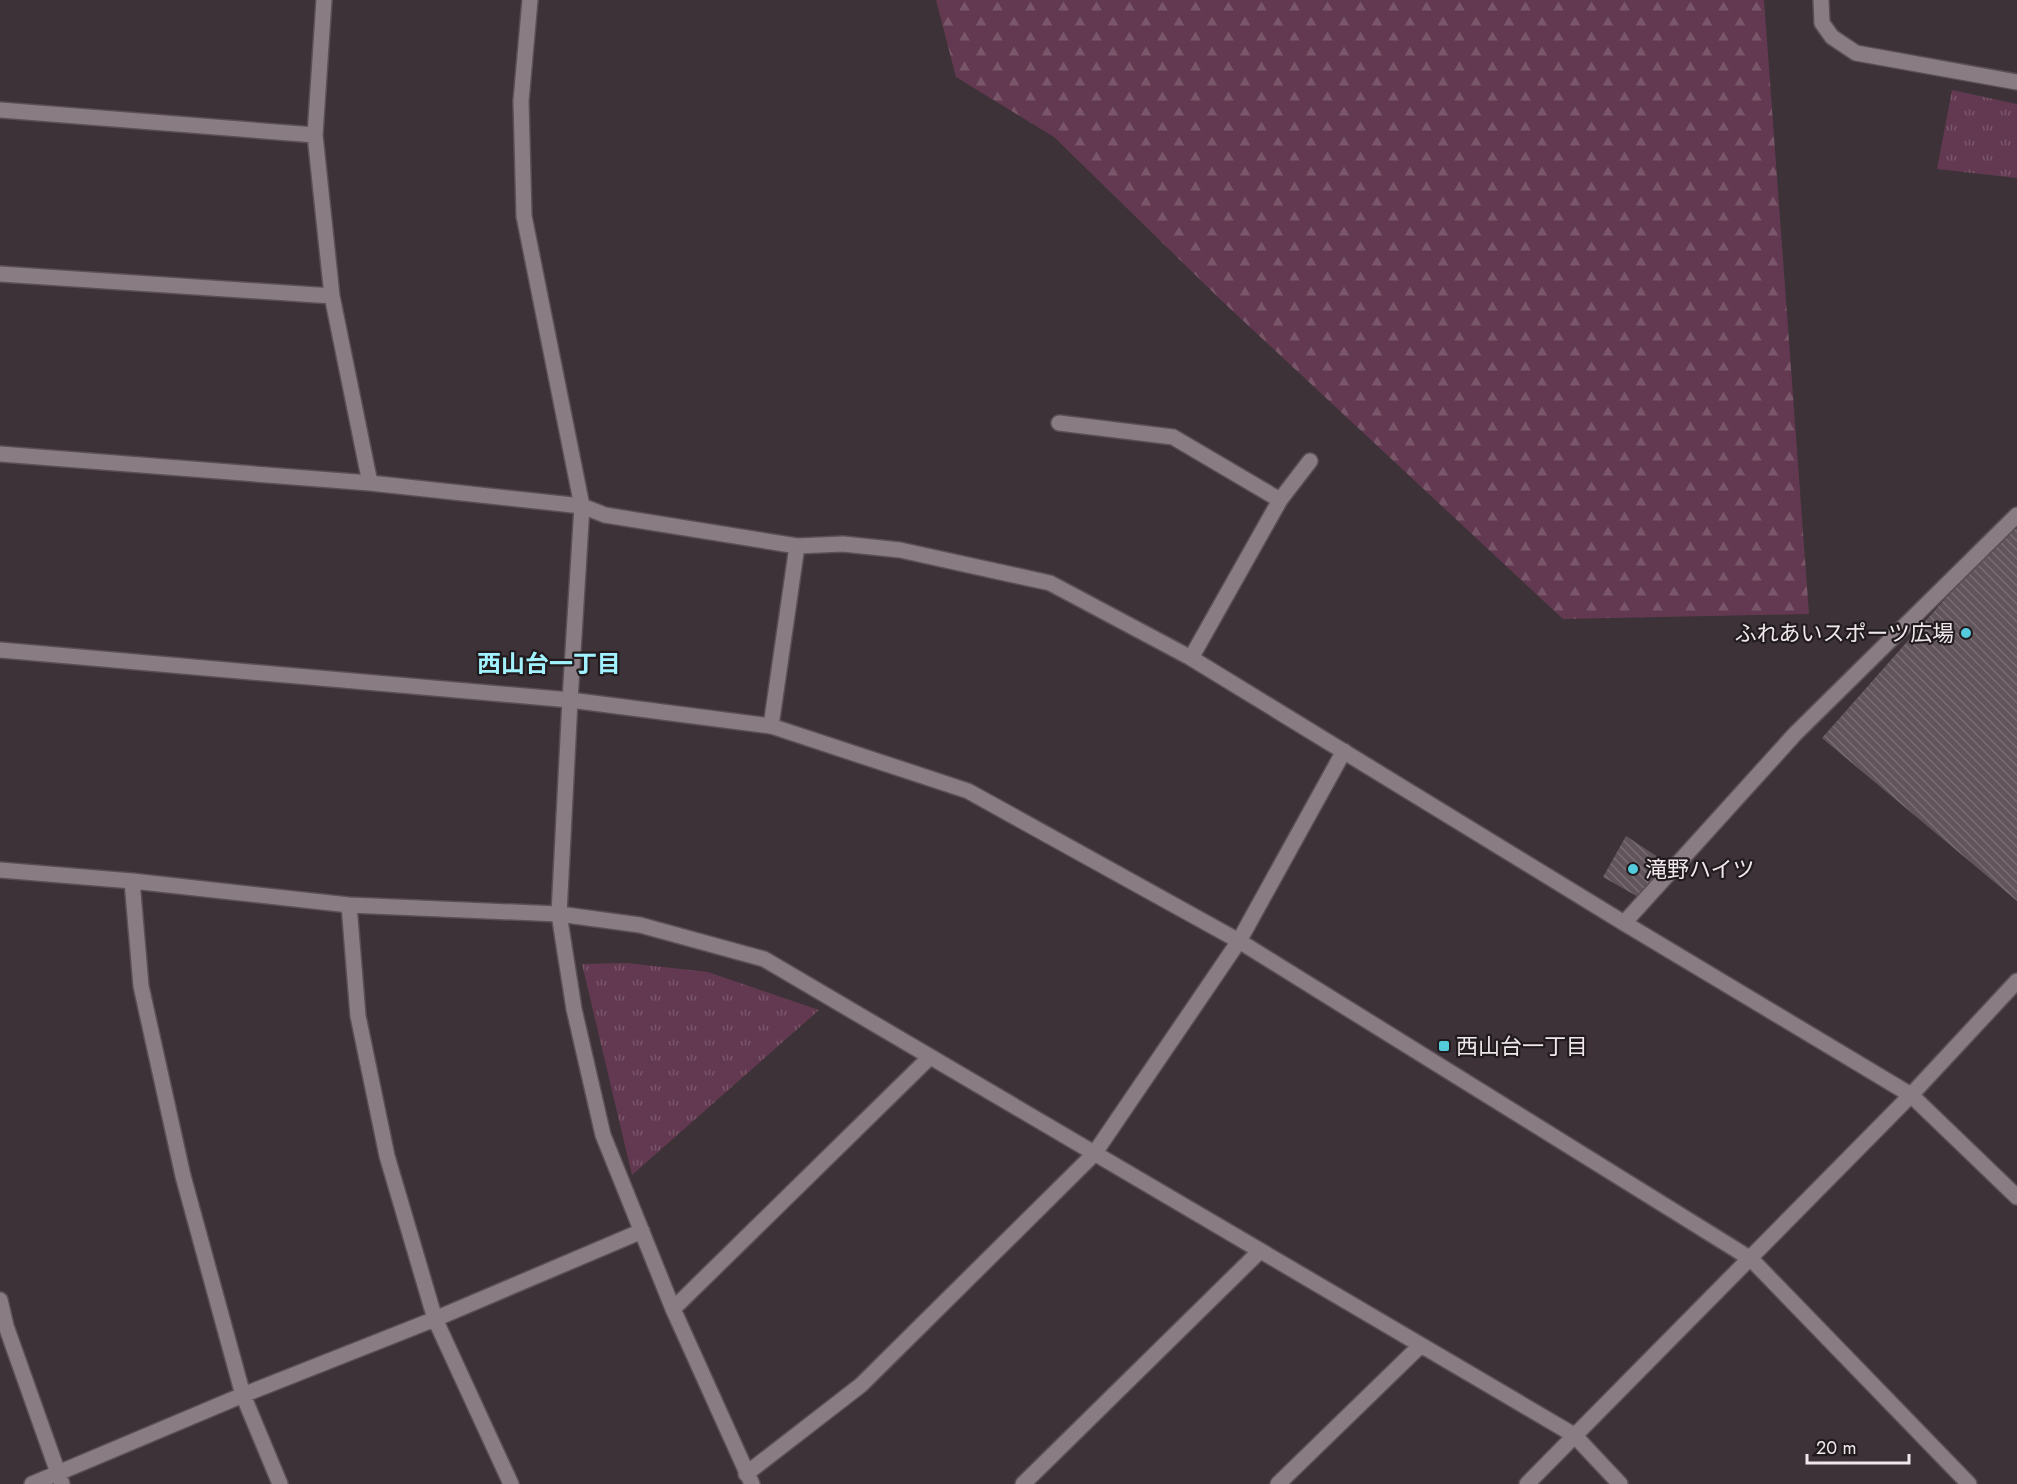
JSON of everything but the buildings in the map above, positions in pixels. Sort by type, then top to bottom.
[{"type":"street","points":[[324,0],[315,135],[332,296],[370,483]]},
{"type":"street","points":[[530,0],[521,101],[524,216],[582,506],[559,914],[574,1010],[603,1135],[673,1309],[749,1479],[861,1385],[1094,1154],[1239,941],[1344,751]]},
{"type":"street","points":[[1821,0],[1822,23],[1832,37],[1856,53],[2017,82]]},
{"type":"street","points":[[0,110],[315,135]]},
{"type":"street","points":[[0,274],[332,296]]},
{"type":"street","points":[[1059,423],[1173,437],[1280,500]]},
{"type":"street","points":[[0,454],[370,483],[582,506],[605,515],[797,546],[843,544],[900,549],[1050,583],[1191,658],[1624,924],[1911,1095],[2017,1197]]},
{"type":"street","points":[[1191,658],[1280,500],[1310,461]]},
{"type":"street","points":[[1624,924],[1795,734],[2017,515]]},
{"type":"street","points":[[771,726],[797,546]]},
{"type":"street","points":[[0,650],[570,700],[771,726],[968,791],[1239,941],[1751,1259],[1969,1484]]},
{"type":"street","points":[[0,870],[132,881],[349,905],[559,914],[640,925],[764,959],[1574,1435],[1620,1484]]},
{"type":"street","points":[[132,881],[141,986],[183,1176],[243,1395],[280,1484]]},
{"type":"street","points":[[349,905],[360,1027],[387,1156],[435,1318],[511,1484]]},
{"type":"street","points":[[1527,1484],[1911,1095],[2017,981]]},
{"type":"street","points":[[673,1309],[930,1057]]},
{"type":"street","points":[[32,1484],[60,1478],[243,1395],[642,1231]]},
{"type":"street","points":[[1023,1484],[1260,1251]]},
{"type":"street","points":[[0,1300],[6,1326],[60,1478]]},
{"type":"street","points":[[1278,1484],[1421,1345]]},
{"type":"green space","points":[[936,0],[1764,0],[1809,614],[1563,619],[1223,302],[1054,137],[956,77]]},
{"type":"green space","points":[[1952,90],[2017,104],[2017,178],[1937,169]]},
{"type":"green space","points":[[627,963],[708,972],[819,1010],[632,1175],[582,964]]},
{"type":"place","name":"ふれあいスポーツ広場","points":[[1966,633]]},
{"type":"place","name":"滝野ハイツ","points":[[1633,869]]},
{"type":"place","name":"西山台一丁目","points":[[1444,1046]]},
{"type":"district","name":"西山台一丁目","points":[[549,664]]}]
